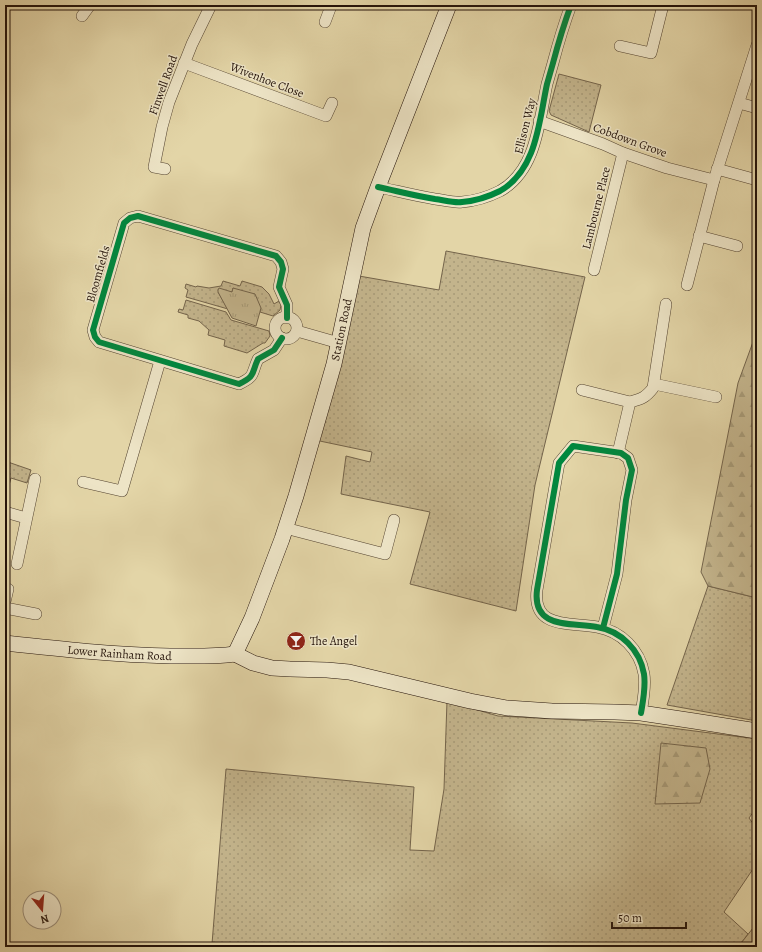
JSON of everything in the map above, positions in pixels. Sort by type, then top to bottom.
[{"type":"main road","name":"Station Road","points":[[235,654],[252,618],[298,489],[339,343],[363,228],[449,5]]},
{"type":"main road","name":"Lower Rainham Road","points":[[5,643],[99,653],[140,655],[218,657],[235,654]]},
{"type":"main road","points":[[235,654],[254,663],[272,668],[349,672],[470,701],[507,708],[552,712],[615,712],[641,714],[757,731]]},
{"type":"street","points":[[82,16],[90,5]]},
{"type":"street","name":"Finwell Road","points":[[166,169],[154,167],[162,127],[169,102],[184,63],[211,5]]},
{"type":"street","points":[[324,22],[331,6],[330,5]]},
{"type":"street","name":"Ellison Way","points":[[378,187],[460,202],[472,201],[489,196],[511,184],[520,175],[530,157],[547,82],[571,5]]},
{"type":"street","points":[[620,46],[651,53],[663,5]]},
{"type":"street","points":[[687,285],[714,180],[757,45]]},
{"type":"street","name":"Wivenhoe Close","points":[[184,63],[326,116],[332,104]]},
{"type":"street","points":[[739,103],[757,108]]},
{"type":"street","name":"Cobdown Grove","points":[[539,121],[667,168],[714,180]]},
{"type":"street","name":"Lambourne Place","points":[[594,270],[623,152]]},
{"type":"street","points":[[718,169],[757,180]]},
{"type":"street","name":"Bloomfields","points":[[138,216],[276,256],[282,269],[279,287],[287,305],[287,318],[295,322],[297,331],[294,336],[291,338],[282,338],[274,350],[258,359],[253,375],[239,384],[99,342],[95,337],[93,330],[124,222],[130,218],[138,216]]},
{"type":"street","points":[[699,236],[737,246]]},
{"type":"street","points":[[582,390],[630,402],[640,400],[648,396],[654,384],[666,304]]},
{"type":"street","points":[[282,338],[277,334],[276,325],[280,320],[287,318]]},
{"type":"street","points":[[297,331],[339,343]]},
{"type":"street","points":[[83,482],[122,491],[160,361]]},
{"type":"street","points":[[654,384],[716,397]]},
{"type":"street","points":[[618,453],[630,402]]},
{"type":"street","points":[[603,628],[617,574],[626,500],[632,470],[628,458],[621,453],[573,446],[559,463],[536,594],[538,609],[550,620],[569,625],[595,626],[603,628],[615,633],[632,646],[639,658],[643,670],[644,679],[641,714]]},
{"type":"street","points":[[17,564],[35,479]]},
{"type":"street","points":[[5,512],[26,518]]},
{"type":"street","points":[[285,528],[384,554],[394,520]]},
{"type":"street","points":[[5,602],[8,589]]},
{"type":"street","points":[[5,608],[36,614]]},
{"type":"green space","points":[[559,74],[601,85],[589,132],[551,115],[549,111]]},
{"type":"green space","points":[[446,251],[585,277],[535,485],[516,611],[410,584],[430,512],[341,494],[346,456],[370,462],[372,452],[315,440],[359,276],[439,290]]},
{"type":"green space","points":[[223,281],[240,286],[242,281],[262,287],[269,294],[274,304],[279,301],[281,305],[280,310],[273,316],[260,312],[261,308],[233,288],[232,292],[218,292],[228,309],[186,297],[188,290],[185,288],[186,284],[196,287],[209,288],[221,286]]},
{"type":"green space","points":[[219,288],[232,292],[233,288],[255,294],[261,308],[256,326],[232,318],[218,292]]},
{"type":"green space","points":[[186,300],[226,312],[231,320],[269,331],[270,336],[265,343],[247,353],[224,346],[225,340],[208,335],[209,330],[199,321],[188,318],[188,315],[178,312],[179,309],[183,310]]},
{"type":"green space","points":[[757,331],[757,598],[708,586],[701,572],[738,383]]},
{"type":"green space","points":[[5,461],[31,470],[27,483],[11,478],[6,496],[5,486],[7,478],[5,477]]},
{"type":"green space","points":[[708,586],[757,598],[757,721],[667,705]]},
{"type":"green space","points":[[447,701],[498,716],[632,723],[757,739],[757,807],[749,818],[757,829],[757,863],[724,912],[748,934],[738,947],[224,947],[212,944],[226,769],[414,787],[410,850],[434,851],[444,789]]},
{"type":"green space","points":[[661,743],[706,748],[710,769],[700,803],[655,804]]},
{"type":"green space","points":[[757,923],[757,947],[738,947]]},
{"type":"cycle path","points":[[378,187],[428,198],[459,202],[477,200],[491,195],[500,191],[512,182],[522,171],[534,144],[547,84],[571,5]]},
{"type":"cycle path","points":[[282,338],[274,350],[258,359],[251,377],[239,384],[99,342],[95,337],[93,330],[124,223],[130,218],[138,216],[276,256],[281,262],[283,269],[279,287],[287,305],[287,318]]},
{"type":"cycle path","points":[[603,628],[617,574],[626,500],[632,470],[628,458],[621,453],[573,446],[559,463],[537,590],[537,603],[541,612],[547,618],[556,622],[606,629],[621,637],[628,643],[634,650],[642,665],[645,679],[641,713]]},
{"type":"place","name":"The Angel","points":[[296,641]]}]
